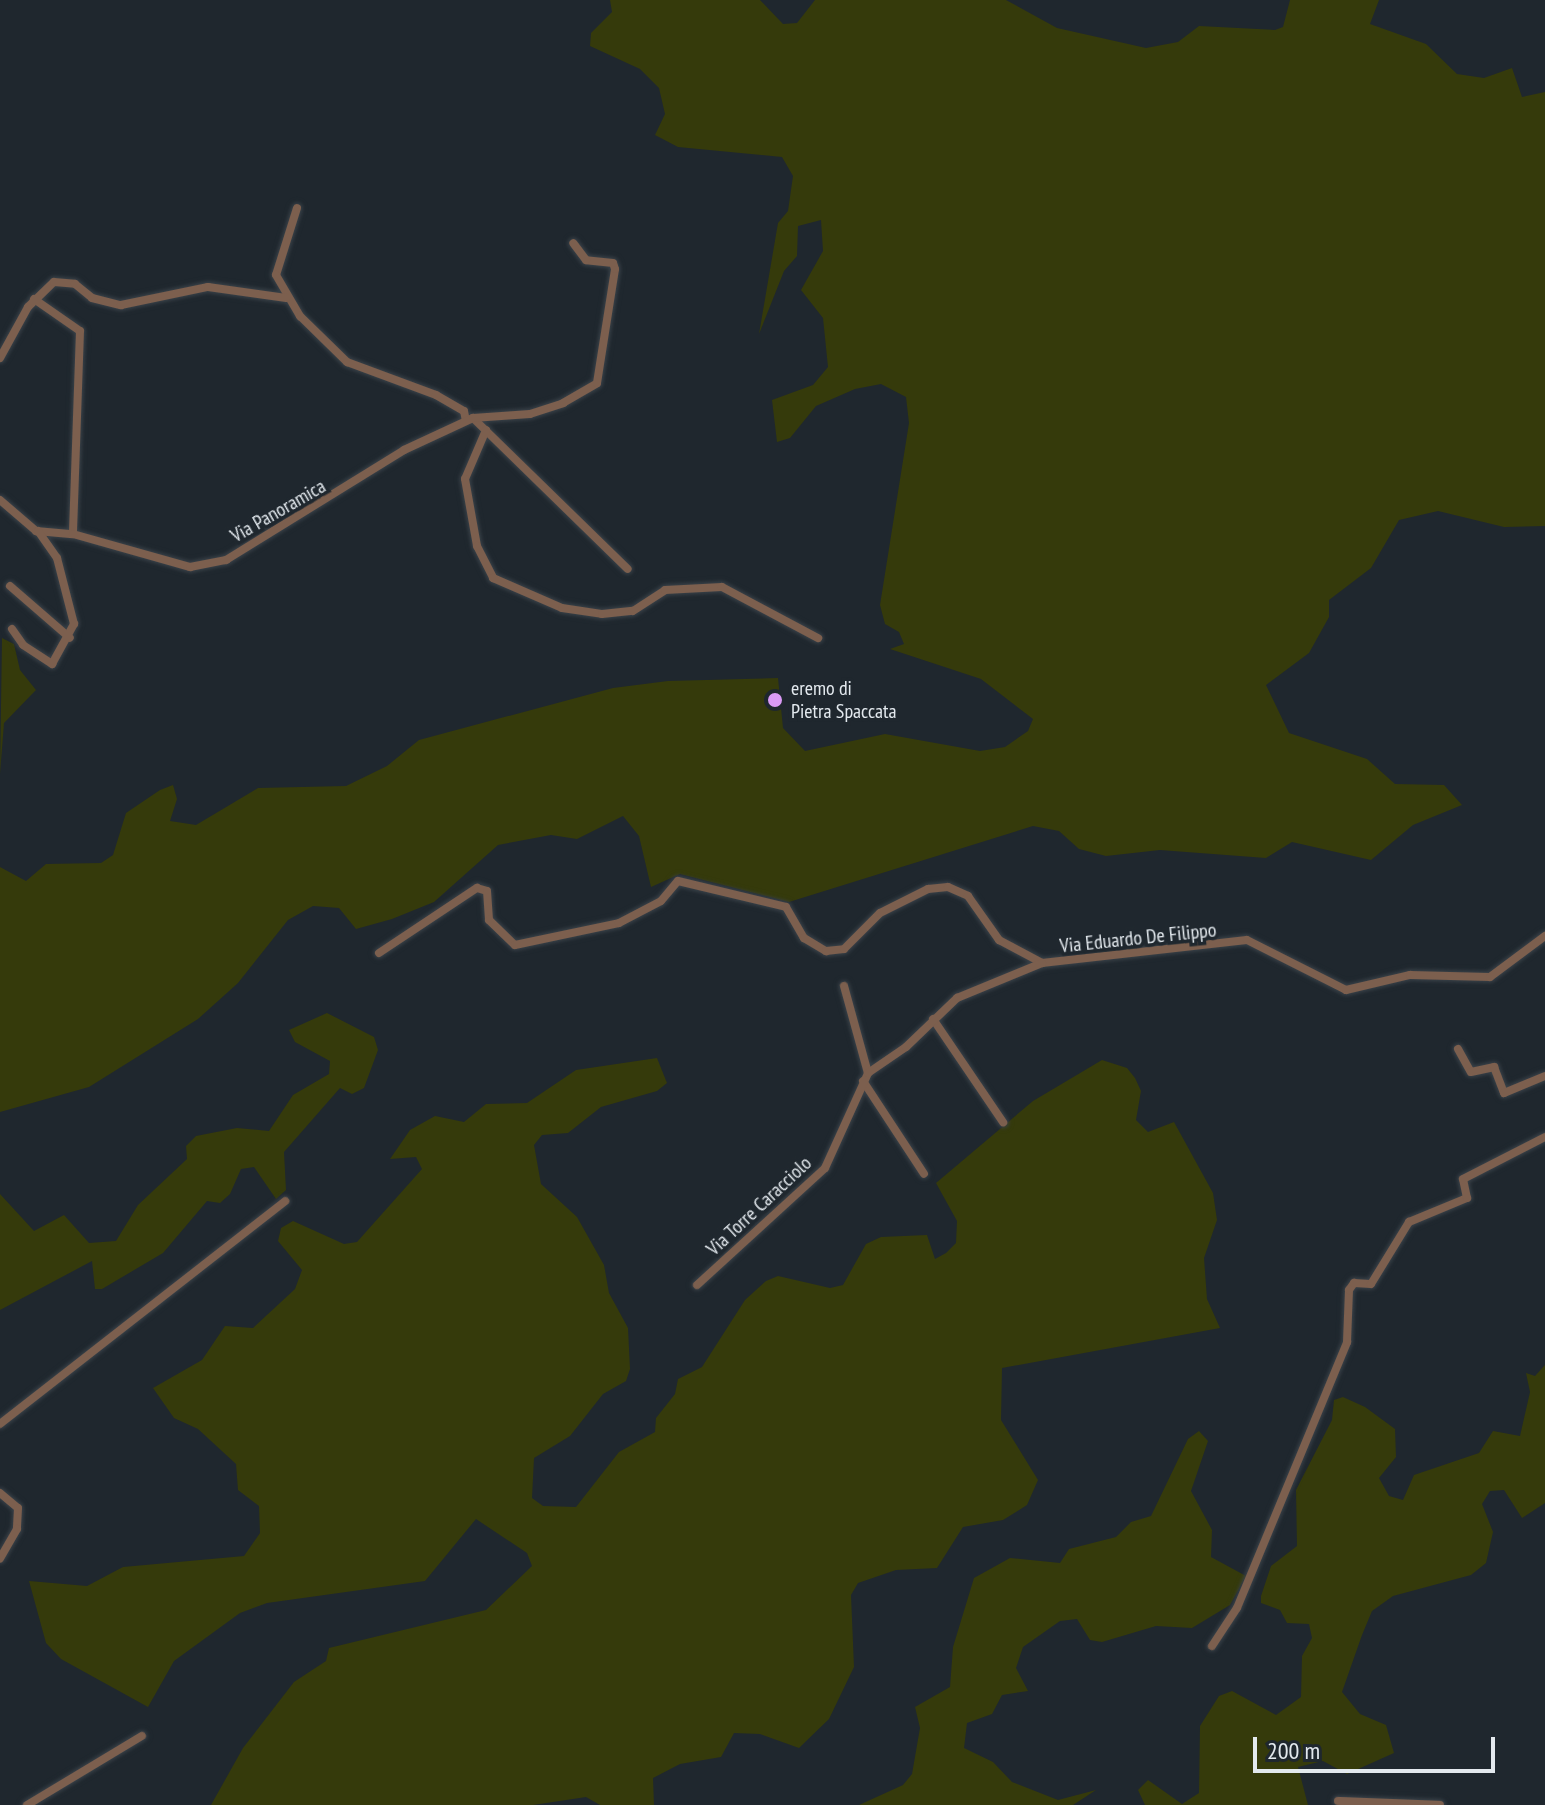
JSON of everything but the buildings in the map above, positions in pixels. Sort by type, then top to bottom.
[{"type":"street","points":[[297,208],[276,267],[286,298],[347,362],[436,395],[464,411],[628,569]]},
{"type":"street","points":[[470,420],[530,414],[563,403],[601,377],[615,269],[613,263],[586,260],[573,243]]},
{"type":"street","points":[[0,358],[34,299],[54,282],[75,284],[92,298],[121,305],[208,287],[286,298]]},
{"type":"street","points":[[34,299],[80,331],[73,534]]},
{"type":"street","name":"Via Panoramica","points":[[38,531],[73,534],[154,562],[190,567],[226,560],[341,493],[382,461],[470,420]]},
{"type":"street","points":[[486,430],[465,479],[477,546],[493,578],[562,608],[602,614],[633,611],[665,590],[722,587],[818,638]]},
{"type":"street","points":[[0,500],[38,531],[57,558],[74,613],[70,638],[52,664],[25,647],[12,629]]},
{"type":"street","points":[[10,586],[70,638]]},
{"type":"street","name":"Via Eduardo De Filippo","points":[[379,953],[477,888],[487,891],[489,920],[515,945],[619,923],[661,901],[678,881],[786,907],[804,938],[826,951],[844,949],[880,913],[928,889],[948,887],[968,896],[999,940],[1042,963],[1247,940],[1346,990],[1410,975],[1490,977],[1545,936]]},
{"type":"street","name":"Via Torre Caracciolo","points":[[697,1285],[825,1168],[866,1077],[973,989],[1042,963]]},
{"type":"street","points":[[844,986],[866,1077],[924,1174]]},
{"type":"street","points":[[933,1019],[1003,1122]]},
{"type":"street","points":[[1458,1049],[1471,1072],[1494,1067],[1504,1093],[1545,1076]]},
{"type":"street","points":[[1212,1646],[1237,1608],[1347,1342],[1349,1290],[1354,1283],[1371,1284],[1409,1222],[1467,1198],[1463,1179],[1545,1137]]},
{"type":"street","points":[[0,1424],[285,1201]]},
{"type":"street","points":[[0,1493],[18,1508],[17,1529],[0,1559]]},
{"type":"street","points":[[27,1805],[142,1736]]},
{"type":"street","points":[[1338,1801],[1440,1805]]},
{"type":"green space","points":[[610,0],[760,0],[783,24],[797,23],[815,0],[1006,0],[1057,28],[1146,48],[1178,42],[1199,26],[1275,30],[1283,27],[1290,0],[1379,0],[1370,24],[1426,44],[1457,74],[1484,78],[1512,68],[1522,97],[1545,92],[1545,526],[1504,527],[1438,511],[1399,520],[1371,568],[1329,600],[1329,617],[1309,653],[1266,685],[1289,733],[1367,759],[1395,784],[1444,785],[1462,805],[1413,825],[1371,860],[1292,842],[1266,858],[1160,850],[1106,856],[1079,849],[1059,831],[1033,826],[789,902],[680,874],[651,887],[639,836],[623,816],[577,839],[551,835],[498,845],[434,902],[392,919],[356,929],[339,908],[313,906],[288,920],[238,983],[198,1019],[89,1087],[0,1112],[0,867],[26,881],[46,864],[101,863],[113,855],[126,813],[173,785],[177,799],[170,821],[196,825],[258,788],[346,786],[387,766],[419,740],[613,688],[668,681],[778,678],[783,728],[805,751],[885,734],[980,751],[1005,747],[1028,731],[1033,719],[981,679],[890,649],[904,644],[899,632],[885,624],[880,605],[909,423],[906,397],[881,384],[855,389],[816,406],[790,438],[777,442],[772,400],[813,385],[828,367],[823,318],[801,290],[823,251],[821,220],[798,226],[797,256],[784,271],[759,334],[778,223],[788,211],[793,176],[782,157],[678,147],[655,135],[665,114],[659,88],[640,69],[590,46],[591,33],[612,12]]},
{"type":"green space","points":[[2,638],[14,644],[20,670],[36,690],[4,723],[0,774]]},
{"type":"green space","points":[[327,1013],[374,1037],[378,1050],[364,1088],[352,1094],[340,1088],[284,1152],[286,1190],[276,1199],[254,1167],[241,1169],[230,1194],[220,1203],[207,1201],[163,1253],[102,1289],[95,1289],[92,1261],[0,1310],[0,1194],[34,1231],[64,1215],[89,1243],[116,1241],[138,1205],[187,1159],[186,1146],[196,1136],[237,1128],[269,1131],[293,1095],[329,1074],[330,1061],[295,1042],[289,1030]]},
{"type":"green space","points":[[657,1058],[667,1083],[657,1091],[601,1107],[568,1133],[542,1135],[534,1145],[541,1184],[577,1217],[604,1265],[609,1293],[628,1328],[630,1369],[626,1381],[603,1394],[570,1436],[534,1458],[532,1498],[543,1506],[576,1507],[619,1452],[655,1432],[656,1418],[675,1394],[678,1379],[702,1367],[745,1300],[766,1281],[778,1276],[830,1288],[843,1285],[866,1244],[881,1237],[927,1235],[935,1259],[946,1253],[956,1243],[957,1221],[936,1183],[1033,1101],[1102,1060],[1127,1068],[1135,1078],[1141,1091],[1136,1120],[1148,1132],[1174,1122],[1213,1193],[1217,1220],[1204,1258],[1207,1299],[1220,1328],[1002,1368],[1001,1420],[1038,1480],[1027,1505],[1003,1520],[963,1527],[937,1568],[896,1570],[858,1583],[851,1595],[854,1667],[829,1719],[799,1748],[760,1734],[734,1733],[721,1757],[680,1764],[653,1778],[654,1805],[600,1805],[586,1797],[533,1805],[211,1805],[243,1748],[294,1682],[326,1661],[329,1648],[486,1610],[532,1566],[527,1553],[476,1519],[425,1581],[267,1603],[240,1613],[174,1661],[148,1707],[61,1659],[46,1643],[29,1581],[87,1586],[123,1567],[244,1556],[260,1533],[259,1506],[238,1490],[236,1464],[198,1429],[174,1418],[153,1388],[202,1360],[225,1326],[253,1328],[295,1289],[302,1270],[278,1241],[281,1228],[293,1221],[344,1244],[357,1242],[422,1169],[416,1157],[390,1159],[410,1130],[435,1116],[464,1122],[486,1104],[527,1103],[576,1070]]},
{"type":"green space","points":[[1545,1365],[1545,1503],[1522,1518],[1504,1490],[1490,1491],[1482,1504],[1493,1532],[1486,1563],[1471,1575],[1393,1596],[1372,1611],[1362,1635],[1342,1692],[1360,1714],[1386,1725],[1394,1753],[1347,1774],[1323,1761],[1298,1767],[1308,1805],[1145,1805],[1138,1790],[1148,1780],[1182,1804],[1199,1793],[1200,1726],[1219,1696],[1232,1691],[1276,1715],[1301,1697],[1302,1656],[1312,1638],[1309,1624],[1287,1623],[1280,1610],[1261,1603],[1261,1596],[1271,1566],[1297,1546],[1296,1490],[1332,1420],[1334,1400],[1343,1397],[1365,1407],[1395,1429],[1396,1457],[1379,1478],[1389,1496],[1403,1500],[1414,1475],[1479,1453],[1493,1431],[1520,1436],[1530,1392],[1526,1373],[1535,1376]]},
{"type":"green space","points":[[1199,1431],[1208,1441],[1191,1491],[1212,1530],[1211,1557],[1246,1576],[1230,1605],[1192,1628],[1156,1626],[1102,1642],[1090,1640],[1077,1619],[1060,1621],[1023,1647],[1016,1668],[1028,1691],[1002,1695],[992,1714],[967,1723],[964,1748],[993,1762],[1012,1782],[1058,1800],[1096,1790],[1073,1805],[859,1805],[903,1785],[912,1774],[920,1728],[915,1707],[950,1687],[953,1647],[974,1578],[1010,1558],[1060,1563],[1069,1549],[1116,1537],[1131,1522],[1151,1516],[1188,1439]]},
{"type":"place","name":"eremo di Pietra Spaccata","points":[[775,700]]}]
